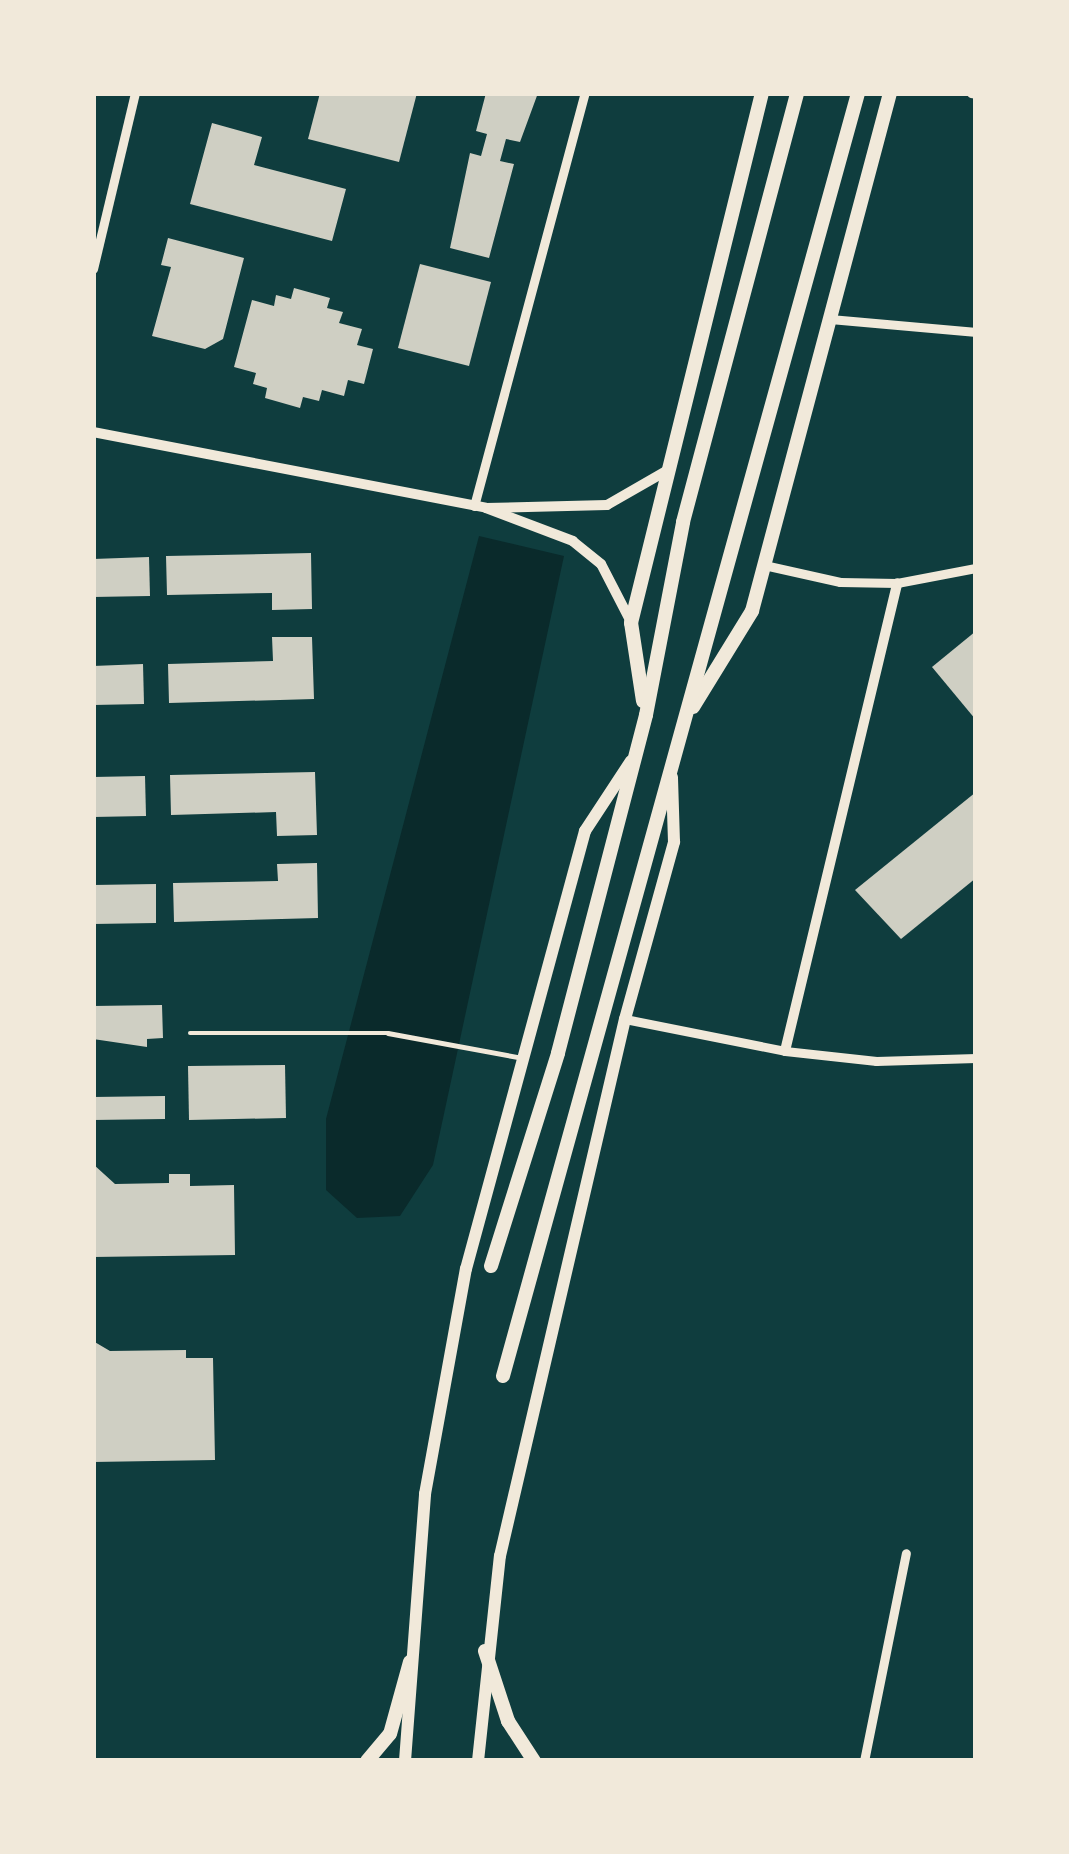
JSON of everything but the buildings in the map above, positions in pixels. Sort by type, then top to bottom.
[{"type":"main road","points":[[646,715],[631,622],[762,93]]},
{"type":"main road","points":[[490,1266],[558,1053],[646,715],[682,523],[797,93]]},
{"type":"main road","points":[[503,1376],[858,93]]},
{"type":"main road","points":[[684,722],[752,610],[890,93]]},
{"type":"main road","points":[[405,1761],[425,1495],[466,1269],[519,1057],[585,830],[635,754]]},
{"type":"main road","points":[[478,1761],[485,1651],[510,1510],[625,1019],[674,842],[672,765]]},
{"type":"main road","points":[[485,1651],[508,1721],[534,1761]]},
{"type":"main road","points":[[367,1761],[390,1734],[410,1661]]},
{"type":"street","points":[[93,269],[135,93]]},
{"type":"street","points":[[480,507],[586,93]]},
{"type":"street","points":[[830,319],[974,333]]},
{"type":"street","points":[[93,432],[480,507],[573,541],[601,564],[631,622]]},
{"type":"street","points":[[480,507],[607,505],[668,470]]},
{"type":"street","points":[[764,565],[840,582],[897,583],[976,568]]},
{"type":"street","points":[[784,1051],[897,583]]},
{"type":"street","points":[[625,1019],[784,1051],[876,1061],[976,1058]]},
{"type":"street","points":[[864,1761],[906,1553]]},
{"type":"lane","points":[[190,1033],[388,1033],[519,1057]]},
{"type":"water","points":[[479,536],[564,556],[433,1165],[400,1216],[357,1218],[326,1190],[326,1119]]}]
